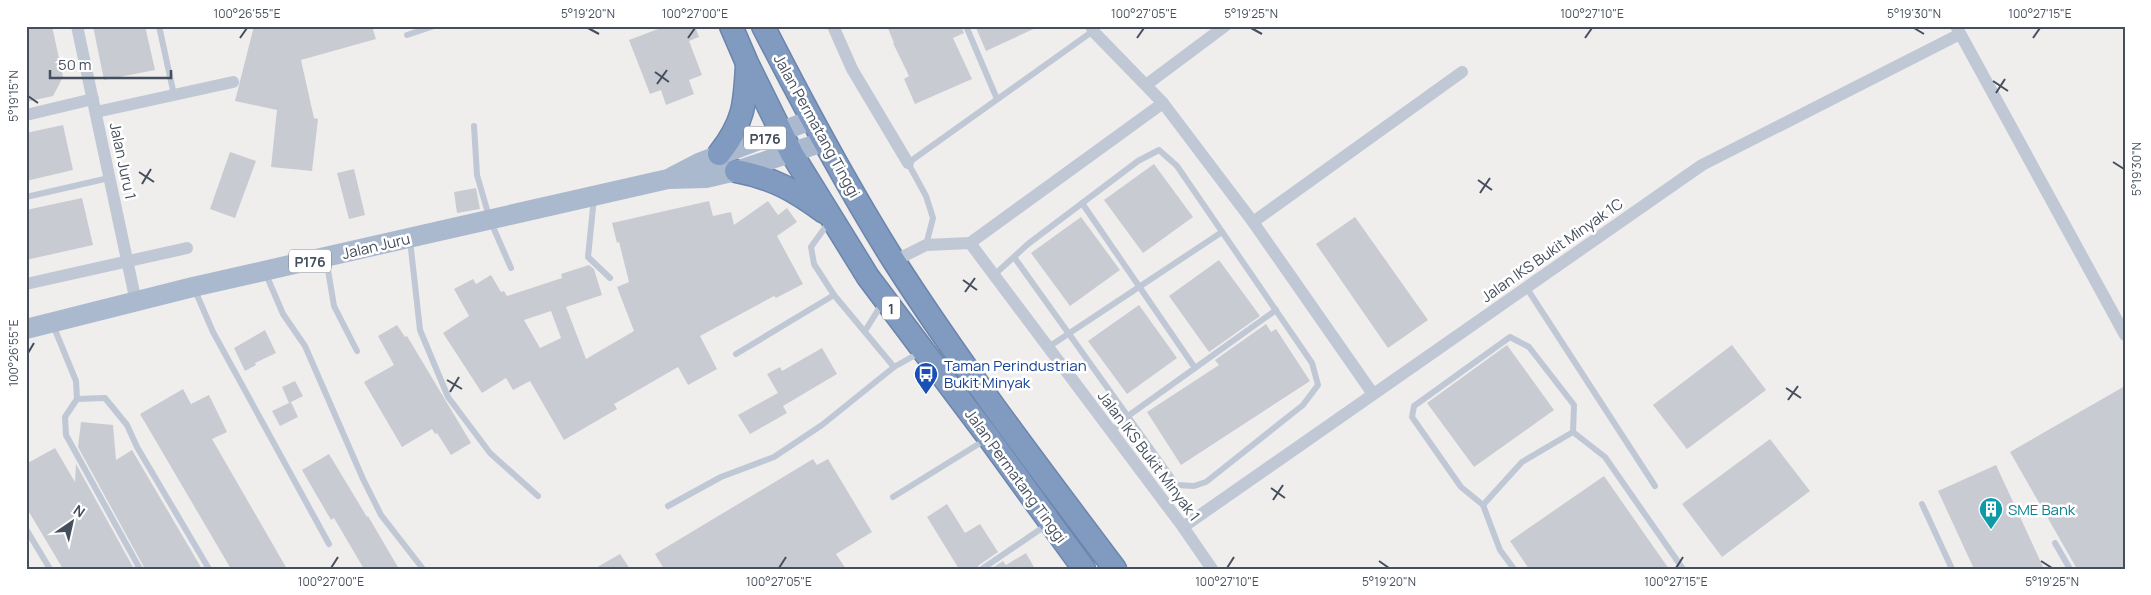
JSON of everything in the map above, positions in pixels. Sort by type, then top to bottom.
[{"type":"highway","name":"Jalan Permatang Tinggi","points":[[731,26],[792,154],[868,277],[923,352],[998,431]]},
{"type":"highway","name":"Jalan Permatang Tinggi","points":[[763,26],[823,142],[998,431],[1060,516],[1114,569]]},
{"type":"highway","points":[[719,154],[731,139],[741,118],[746,99],[747,63]]},
{"type":"highway","points":[[736,171],[762,176],[783,184],[833,218]]},
{"type":"highway","name":"Jalan Permatang Tinggi","points":[[1060,516],[1084,569]]},
{"type":"main road","name":"Jalan Juru","points":[[668,179],[719,154],[811,120]]},
{"type":"main road","name":"Jalan Juru","points":[[26,329],[193,287],[668,179],[706,178],[736,171],[792,154],[823,142]]},
{"type":"street","name":"Jalan Juru 1","points":[[77,26],[136,302]]},
{"type":"street","points":[[833,26],[852,69],[908,163]]},
{"type":"street","points":[[1146,85],[1225,26]]},
{"type":"street","points":[[1092,28],[1163,103],[1253,222],[1373,394]]},
{"type":"street","points":[[1958,30],[2125,335]]},
{"type":"street","name":"Jalan IKS Bukit Minyak 1C","points":[[1183,527],[1702,165],[1958,30]]},
{"type":"street","points":[[1253,222],[1462,72]]},
{"type":"street","points":[[96,112],[233,82]]},
{"type":"street","points":[[26,115],[93,99]]},
{"type":"street","points":[[894,261],[926,245],[970,243],[1163,103]]},
{"type":"street","name":"Jalan IKS Bukit Minyak 1","points":[[970,243],[1183,527],[1212,569]]},
{"type":"street","points":[[26,284],[187,248]]},
{"type":"lane","points":[[159,26],[174,95]]},
{"type":"lane","points":[[407,35],[434,26]]},
{"type":"lane","points":[[966,26],[997,99]]},
{"type":"lane","points":[[926,245],[933,218],[926,196],[908,163],[1092,28]]},
{"type":"lane","points":[[474,126],[477,175],[490,220],[511,268]]},
{"type":"lane","points":[[993,276],[1014,257],[1082,203],[1138,161],[1159,150],[1177,166],[1276,310],[1312,363],[1318,384],[1303,405],[1206,482],[1194,486],[1177,485],[1014,257]]},
{"type":"lane","points":[[26,196],[110,178]]},
{"type":"lane","points":[[594,196],[588,257],[610,278]]},
{"type":"lane","points":[[1082,203],[1195,368]]},
{"type":"lane","points":[[833,218],[811,247],[814,264],[834,295],[894,367]]},
{"type":"lane","points":[[1048,348],[1222,232]]},
{"type":"lane","points":[[410,238],[420,330],[448,397],[490,453],[538,496]]},
{"type":"lane","points":[[326,257],[334,306],[357,351]]},
{"type":"lane","points":[[264,271],[283,314],[305,346],[363,479],[381,515],[423,569]]},
{"type":"lane","points":[[193,287],[212,332],[329,544]]},
{"type":"lane","points":[[1526,288],[1655,486]]},
{"type":"lane","points":[[736,354],[834,295]]},
{"type":"lane","points":[[865,331],[885,299]]},
{"type":"lane","points":[[1112,432],[1128,416],[1276,310]]},
{"type":"lane","points":[[52,323],[76,381],[77,399],[65,417],[66,435],[140,569]]},
{"type":"lane","points":[[1514,569],[1500,550],[1482,505],[1461,487],[1412,417],[1414,406],[1510,337],[1529,347],[1574,405],[1573,432]]},
{"type":"lane","points":[[668,506],[721,477],[774,457],[822,425],[894,367],[923,352]]},
{"type":"lane","points":[[77,399],[105,398],[127,425],[137,447],[209,569]]},
{"type":"lane","points":[[893,497],[998,431]]},
{"type":"lane","points":[[1482,505],[1522,462],[1573,432]]},
{"type":"lane","points":[[1573,432],[1605,457],[1683,569]]},
{"type":"lane","points":[[1922,504],[1952,569]]},
{"type":"lane","points":[[982,569],[1060,516]]},
{"type":"lane","points":[[26,529],[50,569]]},
{"type":"lane","points":[[2055,543],[2070,569]]},
{"type":"building","points":[[26,26],[52,26],[63,77],[53,96],[26,102]]},
{"type":"building","points":[[93,26],[145,26],[155,70],[104,80]]},
{"type":"building","points":[[254,26],[372,26],[376,39],[301,60],[314,118],[318,119],[312,171],[271,167],[277,110],[235,101]]},
{"type":"building","points":[[666,26],[695,26],[699,37],[689,41],[702,75],[689,80],[694,94],[666,105],[661,90],[650,94],[629,40]]},
{"type":"building","points":[[887,26],[961,26],[964,33],[953,38],[972,79],[915,104],[904,79],[909,76]]},
{"type":"building","points":[[972,26],[1040,26],[986,51],[976,28],[973,29]]},
{"type":"building","points":[[63,125],[73,170],[26,181],[26,133]]},
{"type":"building","points":[[230,152],[256,161],[235,218],[210,209]]},
{"type":"building","points":[[1154,164],[1193,217],[1143,253],[1104,200]]},
{"type":"building","points":[[354,169],[365,215],[349,219],[337,173]]},
{"type":"building","points":[[476,188],[480,209],[457,213],[454,192]]},
{"type":"building","points":[[82,198],[93,245],[26,260],[26,210]]},
{"type":"building","points":[[709,201],[713,216],[731,212],[734,225],[768,201],[778,215],[787,208],[797,222],[777,236],[803,284],[776,298],[774,296],[700,336],[717,369],[688,385],[678,367],[614,404],[617,409],[564,440],[530,381],[513,390],[506,378],[482,393],[443,333],[469,316],[454,289],[473,279],[476,284],[491,275],[501,292],[504,291],[507,296],[562,278],[561,274],[589,265],[594,269],[602,295],[566,307],[586,359],[634,331],[617,287],[629,282],[612,223]],"holes":[[[551,311],[561,338],[540,348],[524,320]]]},
{"type":"building","points":[[1081,217],[1120,270],[1070,306],[1031,253]]},
{"type":"building","points":[[1355,217],[1428,320],[1388,348],[1316,244]]},
{"type":"building","points":[[1219,260],[1260,316],[1209,352],[1169,296]]},
{"type":"building","points":[[1139,305],[1177,358],[1127,394],[1088,341]]},
{"type":"building","points":[[1266,324],[1271,332],[1276,329],[1310,381],[1181,465],[1147,412],[1219,365],[1215,360]]},
{"type":"building","points":[[397,325],[405,337],[407,336],[471,443],[451,455],[437,433],[435,434],[432,429],[402,447],[364,382],[394,365],[378,336]]},
{"type":"building","points":[[265,330],[276,353],[255,363],[256,365],[245,371],[234,348]]},
{"type":"building","points":[[1507,345],[1554,410],[1474,467],[1427,403]]},
{"type":"building","points":[[1732,345],[1766,390],[1687,449],[1653,405]]},
{"type":"building","points":[[822,348],[837,374],[783,406],[787,413],[750,434],[738,415],[778,393],[767,374],[780,367],[782,371]]},
{"type":"building","points":[[295,381],[303,396],[289,403],[282,387]]},
{"type":"building","points":[[2125,386],[2125,569],[2077,569],[2010,452]]},
{"type":"building","points":[[183,389],[191,404],[209,395],[227,432],[212,439],[287,569],[231,569],[140,414]]},
{"type":"building","points":[[291,402],[298,417],[280,426],[272,411]]},
{"type":"building","points":[[81,422],[113,425],[116,460],[132,450],[202,569],[145,569],[78,447]]},
{"type":"building","points":[[1770,439],[1810,491],[1722,557],[1682,504]]},
{"type":"building","points":[[55,448],[75,482],[76,464],[134,569],[63,569],[26,507],[26,464]]},
{"type":"building","points":[[329,454],[399,569],[364,569],[334,518],[331,520],[302,470]]},
{"type":"building","points":[[813,459],[817,465],[828,459],[872,532],[836,554],[846,569],[664,569],[655,554]]},
{"type":"building","name":"SME Bank","points":[[1996,465],[2044,569],[1974,569],[1938,491]]},
{"type":"building","points":[[1604,476],[1669,569],[1529,569],[1510,541]]},
{"type":"building","points":[[947,504],[965,533],[980,524],[998,552],[979,565],[977,569],[959,569],[927,517]]},
{"type":"building","points":[[1026,553],[1035,569],[991,569],[1003,561],[1006,565]]},
{"type":"building","points":[[620,554],[630,569],[594,569]]},
{"type":"place","name":"Taman Perindustrian Bukit Minyak","points":[[926,395]]},
{"type":"place","name":"SME Bank","points":[[1991,530]]}]
